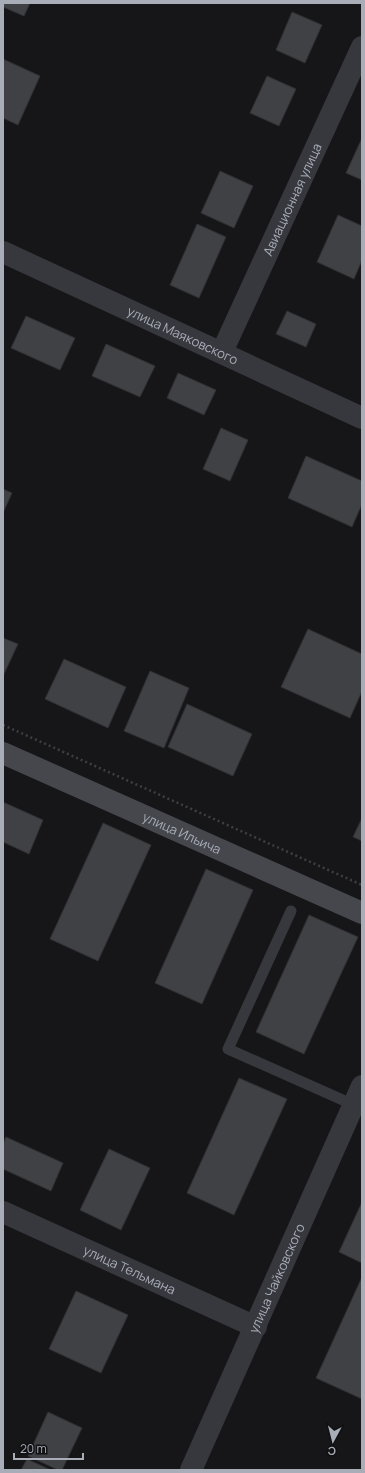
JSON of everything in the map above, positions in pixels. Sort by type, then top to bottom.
[{"type":"street","name":"Авиационная улица","points":[[222,352],[362,48]]},
{"type":"street","name":"улица Маяковского","points":[[3,252],[362,418]]},
{"type":"street","name":"улица Ильича","points":[[3,752],[362,913]]},
{"type":"street","name":"улица Чайковского","points":[[191,1470],[256,1328],[358,1095]]},
{"type":"street","name":"улица Тельмана","points":[[3,1212],[256,1328]]},
{"type":"lane","points":[[291,911],[228,1049],[358,1095]]},
{"type":"path","points":[[3,725],[362,885]]},
{"type":"building","points":[[3,3],[30,3],[24,16],[3,7]]},
{"type":"building","points":[[292,12],[322,25],[305,63],[276,50]]},
{"type":"building","points":[[3,59],[40,76],[18,125],[3,118]]},
{"type":"building","points":[[267,76],[296,89],[279,126],[250,113]]},
{"type":"building","points":[[362,138],[362,180],[346,173]]},
{"type":"building","points":[[220,171],[253,186],[234,228],[201,213]]},
{"type":"building","points":[[338,215],[362,226],[362,260],[354,279],[317,262]]},
{"type":"building","points":[[197,224],[226,237],[199,298],[170,285]]},
{"type":"building","points":[[287,311],[316,324],[306,347],[276,334]]},
{"type":"building","points":[[26,316],[75,338],[60,370],[11,348]]},
{"type":"building","points":[[106,344],[155,366],[140,397],[92,376]]},
{"type":"building","points":[[178,373],[216,390],[204,415],[167,398]]},
{"type":"building","points":[[221,428],[248,440],[230,481],[203,469]]},
{"type":"building","points":[[306,456],[362,481],[362,504],[352,527],[288,498]]},
{"type":"building","points":[[3,489],[12,493],[3,513]]},
{"type":"building","points":[[308,629],[362,654],[362,691],[350,718],[281,687]]},
{"type":"building","points":[[3,638],[18,644],[3,676]]},
{"type":"building","points":[[64,659],[126,687],[108,728],[45,699]]},
{"type":"building","points":[[150,671],[189,688],[164,748],[124,731]]},
{"type":"building","points":[[187,704],[252,734],[233,776],[168,747]]},
{"type":"building","points":[[3,802],[43,820],[29,854],[3,842]]},
{"type":"building","points":[[362,818],[362,841],[353,837]]},
{"type":"building","points":[[103,823],[151,845],[98,961],[50,939]]},
{"type":"building","points":[[206,869],[253,890],[202,1004],[155,983]]},
{"type":"building","points":[[309,915],[358,937],[304,1054],[256,1032]]},
{"type":"building","points":[[239,1078],[287,1099],[234,1215],[187,1193]]},
{"type":"building","points":[[6,1137],[63,1163],[51,1191],[3,1169],[3,1144]]},
{"type":"building","points":[[109,1149],[150,1168],[121,1230],[80,1210]]},
{"type":"building","points":[[362,1202],[362,1263],[339,1252]]},
{"type":"building","points":[[362,1277],[362,1399],[316,1378]]},
{"type":"building","points":[[76,1291],[128,1315],[101,1373],[49,1349]]},
{"type":"building","points":[[48,1412],[82,1428],[62,1470],[58,1470],[28,1456]]},
{"type":"building","points":[[27,1459],[51,1470],[21,1470]]}]
